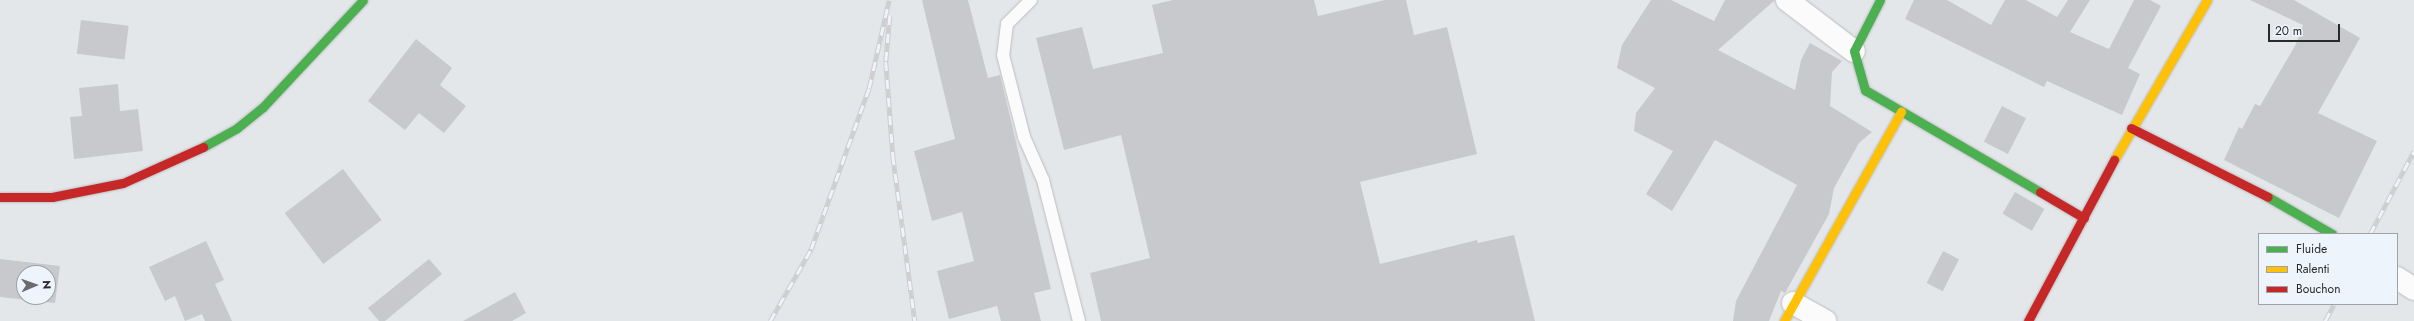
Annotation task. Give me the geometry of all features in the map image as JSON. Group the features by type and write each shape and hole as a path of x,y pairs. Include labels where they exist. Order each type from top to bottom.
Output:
{"street":[{"path":"0,197 52,197 90,190 123,183 183,160 237,128 263,107 363,0"},
{"path":"1787,0 1854,51"},
{"path":"1880,0 1854,51 1858,74 1866,90 1901,112 2084,218"},
{"path":"2028,321 2131,128 2207,0"},
{"path":"1825,321 1788,312 1901,112"},
{"path":"2131,128 2254,189 2330,233"},
{"path":"2398,279 2414,289"}],"lane":[{"path":"1031,0 1007,24 1003,55 1024,137 1043,180 1078,321"}],"building":[{"path":"922,0 968,0 988,78 1000,75 1051,289 1034,293 1041,321 1001,321 997,306 949,319 937,271 974,261 962,212 932,221 914,151 955,139"},
{"path":"1173,0 1314,0 1318,16 1385,0 1406,0 1414,35 1447,27 1477,154 1360,182 1380,264 1477,240 1478,243 1514,235 1535,321 1101,321 1090,273 1150,258 1121,135 1064,150 1036,38 1082,27 1093,69 1163,53 1152,5"},
{"path":"1651,0 1671,0 1714,21 1725,0 1775,0 1718,50 1795,90 1801,60 1810,43 1842,61 1832,72 1830,106 1872,132 1859,143 1834,188 1829,214 1785,293 1781,291 1769,321 1733,321 1736,301 1797,185 1715,140 1672,211 1646,194 1673,151 1634,131 1636,113 1655,88 1617,68 1622,45"},
{"path":"1914,0 1947,0 1991,25 2005,0 2026,0 2057,17 2068,0 2090,0 2070,32 2109,49 2134,0 2150,0 2161,6 2128,68 2140,74 2122,115 2047,81 2044,87 1905,19"},
{"path":"2250,0 2294,0 2360,38 2318,113 2377,141 2339,218 2224,160 2239,127 2242,129 2255,104 2260,106 2296,44 2303,25"},
{"path":"81,20 129,26 124,60 77,54"},
{"path":"416,39 452,68 440,85 466,106 444,133 419,113 405,130 368,101"},
{"path":"118,84 120,111 138,109 143,151 74,159 70,117 82,116 79,88"},
{"path":"2002,106 2026,118 2008,154 1984,142"},
{"path":"343,169 382,220 323,264 285,213"},
{"path":"2015,192 2044,209 2032,231 2002,214"},
{"path":"206,241 224,280 215,284 232,321 205,321 202,314 185,321 175,296 165,301 149,267"},
{"path":"1943,251 1959,259 1943,291 1927,283"},
{"path":"0,259 51,265 16,265 16,299 0,297"},
{"path":"429,259 442,274 385,321 379,321 368,308"},
{"path":"56,266 60,266 56,296"},
{"path":"515,292 526,313 512,321 463,321"}],"railway":[{"path":"770,321 811,249 869,88 889,0"},
{"path":"890,16 886,62 893,156 915,321"},
{"path":"2371,233 2414,151"},
{"path":"2325,321 2333,305"}],"traffic: fast":[{"path":"203,147 237,128 263,107 363,0"},
{"path":"1880,0 1854,51 1865,90 2040,192"},
{"path":"2268,197 2330,233"}],"traffic: slow":[{"path":"2114,160 2207,0"},
{"path":"1784,321 1901,112"}],"traffic: jam":[{"path":"2131,128 2268,197"},
{"path":"0,197 52,197 123,183 203,147"},
{"path":"2028,321 2114,160"},
{"path":"2040,192 2084,218"}]}
